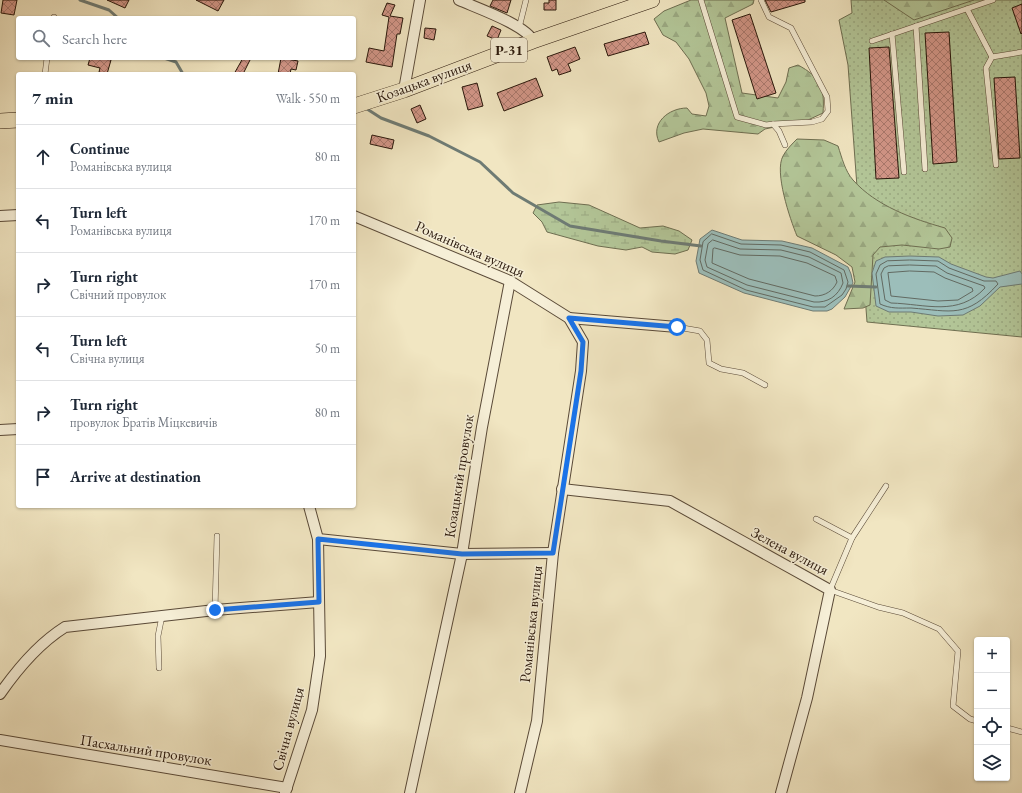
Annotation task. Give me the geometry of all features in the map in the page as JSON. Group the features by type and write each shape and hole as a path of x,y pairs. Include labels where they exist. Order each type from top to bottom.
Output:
{"main road":[{"name":"Козацька вулиця","path":"359,104 404,90 533,41 652,0"},
{"path":"0,121 16,120"}],"street":[{"path":"404,90 420,0"},
{"path":"459,0 530,34 533,41"},
{"path":"0,216 16,215"},
{"name":"Романівська вулиця","path":"356,217 510,281 569,318 677,327"},
{"name":"Козацький провулок","path":"410,793 462,554 482,427 510,281"},
{"name":"Романівська вулиця","path":"520,793 537,720 553,553 581,371 583,342 569,318"},
{"path":"0,430 16,429"},
{"name":"Зелена вулиця","path":"562,488 670,501 830,590 807,698 781,793"},
{"name":"Свічна вулиця","path":"286,790 312,710 320,656 318,539 310,508"},
{"path":"318,539 462,554 553,553"},
{"path":"0,694 29,657 49,638 65,627 215,610 319,602"},
{"name":"Пасхальний провулок","path":"0,740 286,790"}],"lane":[{"path":"519,28 526,0"},
{"path":"701,0 737,117 766,125 812,122 822,119 828,111 827,97 791,28 769,17 761,0"},
{"path":"872,41 993,0"},
{"path":"967,9 992,57"},
{"path":"916,26 925,169"},
{"path":"892,34 904,172"},
{"path":"992,57 1022,52"},
{"path":"992,57 986,68 996,164"},
{"path":"45,72 47,60"},
{"path":"773,124 779,131 785,145"},
{"path":"677,327 700,330 707,340 709,363 721,369 744,373 765,385"},
{"path":"886,486 852,538 830,590 878,607 903,613 939,629 958,651 953,706 970,719 974,720"},
{"path":"816,519 852,538"},
{"path":"215,610 217,536"},
{"path":"159,668 158,636 162,616"},
{"path":"1010,729 1022,732"}],"green space":[{"path":"691,0 754,0 753,4 725,18 742,93 778,98 786,82 789,68 798,65 811,74 820,84 823,96 823,113 808,120 765,129 758,134 703,129 684,133 659,142 657,129 659,123 668,114 687,108 692,114 706,116 709,106 706,93 689,59 676,42 663,35 654,19 664,11"},
{"path":"851,0 1022,0 1022,337 867,322 848,65 839,20 852,13"},
{"path":"884,0 974,0 914,20"},
{"path":"797,139 824,140 838,146 848,173 862,189 884,204 908,216 945,228 952,238 950,247 939,249 902,245 880,247 873,255 870,305 863,308 844,309 855,282 852,267 836,255 797,236 787,207 780,173 781,163 783,156"},
{"path":"559,202 589,205 640,228 663,226 679,231 692,240 688,250 675,254 652,252 642,247 626,250 598,246 547,232 542,222 533,213 537,205"}],"water":[{"path":"712,230 742,240 782,241 812,248 848,267 853,283 845,297 832,309 827,311 813,311 744,293 699,273 696,261 700,239"},
{"path":"885,257 939,257 951,264 986,277 993,278 1020,271 1022,274 1022,284 1000,287 980,306 963,315 938,316 911,312 889,312 876,306 872,273 876,261"}],"building":[{"path":"3,0 17,0 14,15 1,13"},
{"path":"107,0 129,0 125,8"},
{"path":"196,0 224,0 218,11"},
{"path":"493,0 511,0 507,13 490,6"},
{"path":"549,0 556,0 556,10 544,10 544,3 549,3"},
{"path":"765,0 805,0 805,2 771,12"},
{"path":"387,3 395,5 390,16 403,18 400,34 397,34 392,67 366,62 369,48 384,51 389,17 382,15"},
{"path":"1022,4 1022,33 1021,34 1012,8"},
{"path":"750,14 776,93 757,99 732,20"},
{"path":"492,26 501,30 497,40 487,36"},
{"path":"425,28 436,29 434,40 424,38"},
{"path":"645,32 649,44 608,56 604,44"},
{"path":"949,32 957,162 933,164 925,33"},
{"path":"575,47 580,59 568,64 571,71 559,75 557,69 552,71 547,57"},
{"path":"889,47 899,178 876,179 869,48"},
{"path":"89,60 111,60 108,72 99,72 100,68 88,65"},
{"path":"242,60 250,60 244,72 235,72"},
{"path":"281,60 298,61 296,70 291,69 290,72 278,72"},
{"path":"1015,77 1020,158 999,159 994,78"},
{"path":"536,78 543,96 504,111 497,93"},
{"path":"477,83 483,106 468,110 462,87"},
{"path":"420,105 426,119 417,123 411,109"},
{"path":"372,135 394,140 392,149 370,144"}],"waterway":[{"path":"80,0 109,10 116,16"},
{"path":"170,60 176,62 182,72"},
{"path":"364,107 381,118 429,136 480,162 513,193 570,226 701,246"},
{"path":"848,286 876,287"}],"route":[{"path":"215,610 319,602 318,539 462,554 553,553 581,371 583,342 569,318 677,327"}]}
